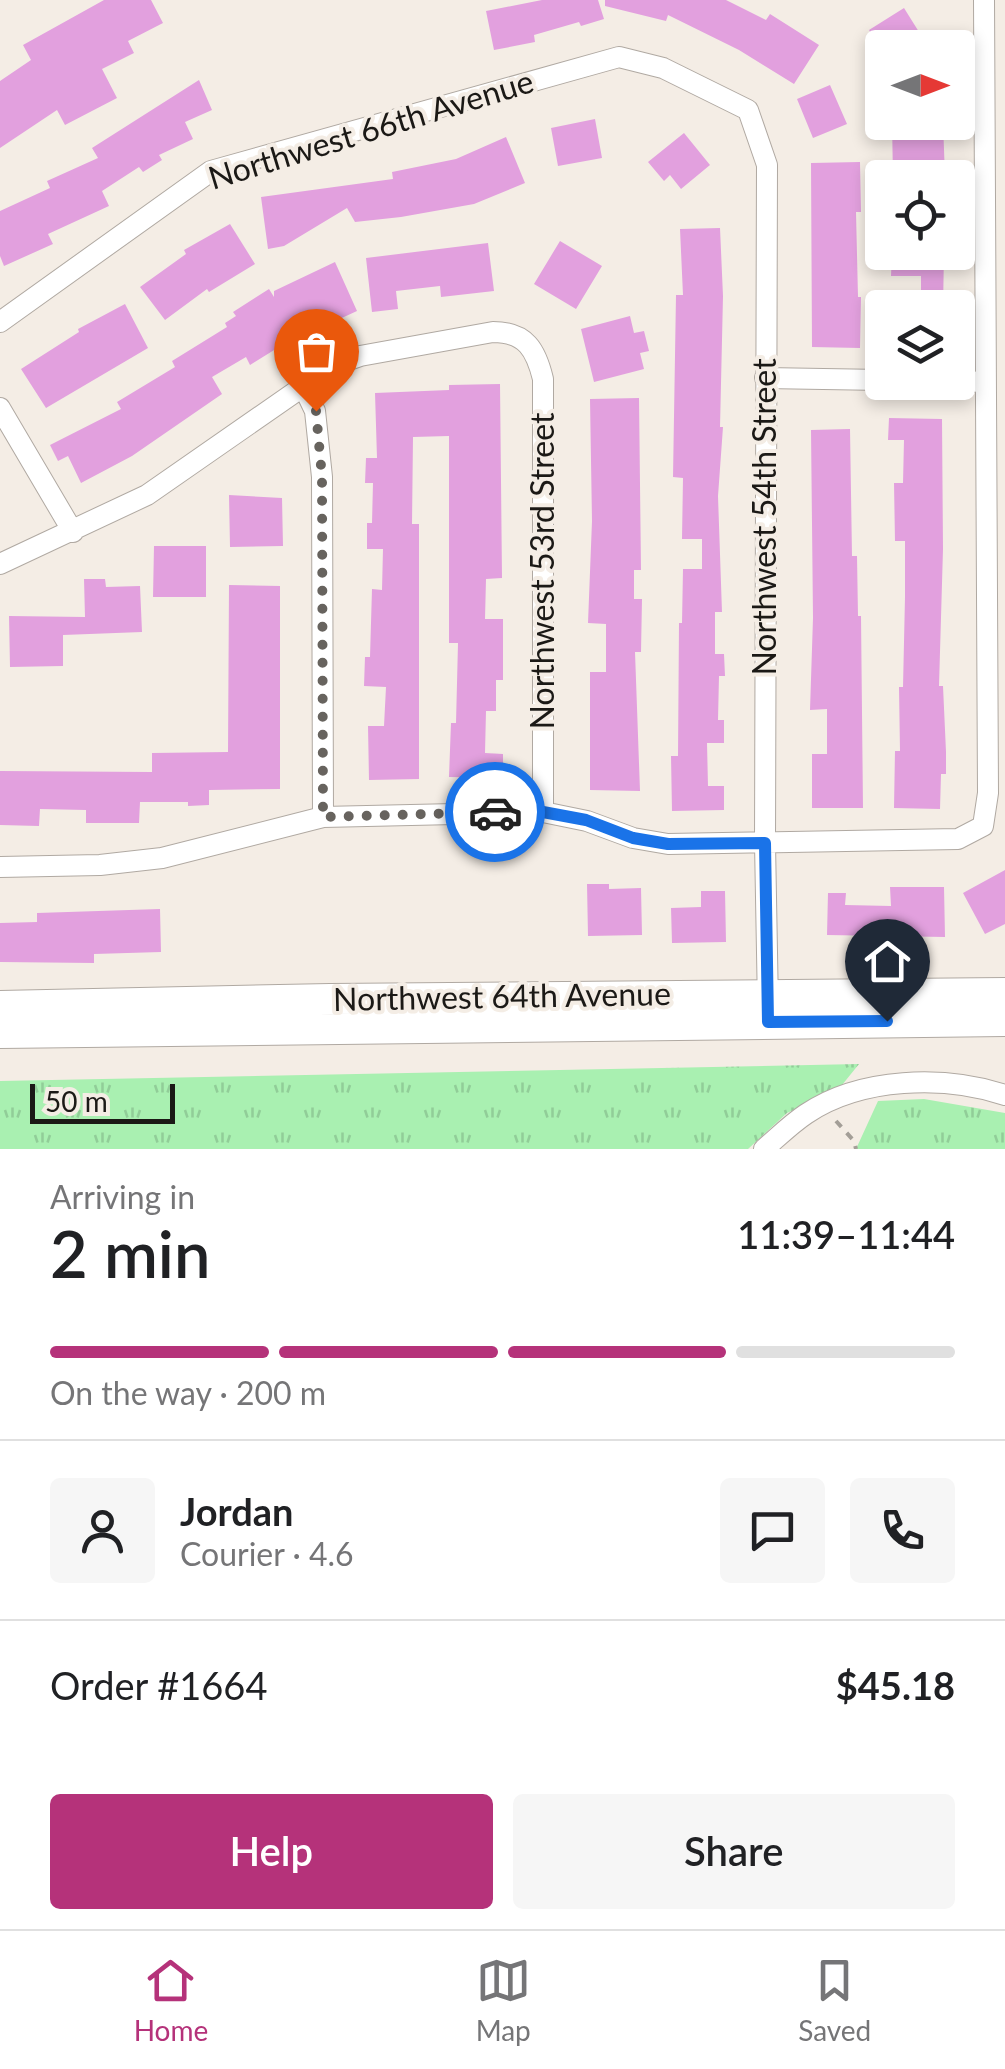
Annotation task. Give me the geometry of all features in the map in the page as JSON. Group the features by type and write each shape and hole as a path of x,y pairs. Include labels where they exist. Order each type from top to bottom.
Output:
{"street":[{"path":"0,867 100,865 162,858 323,817 543,812 668,844 958,839 983,826 988,793 984,0"},
{"name":"Northwest 66th Avenue","path":"0,322 210,171 619,56 663,68"},
{"name":"Northwest 54th Street","path":"663,68 748,110 767,166 768,1008"},
{"name":"Northwest 53rd Street","path":"302,384 334,365 360,356 493,332 521,337 538,356 544,380 543,812"},
{"path":"766,378 865,380"},
{"path":"975,382 984,382"},
{"path":"0,564 146,495 302,384 316,411 322,477 323,817"},
{"path":"0,408 73,532"},
{"name":"Northwest 64th Avenue","path":"0,1033 768,1008 1005,993"},
{"name":"Northwest 64th Avenue","path":"0,1006 768,1008 1005,1021"},
{"path":"764,1149 807,1113 844,1096 888,1084 977,1086 1005,1095"}],"path":[{"path":"807,1113 838,1122 856,1149"}],"green space":[{"path":"859,1064 838,1090 787,1113 748,1149 0,1149 0,1081"},
{"path":"924,1099 1005,1113 1005,1149 856,1149 878,1101"}],"building":[{"path":"104,0 151,0 163,23 128,41 134,53 102,69 117,98 65,125 57,110 0,148 0,81 31,60 23,45"},
{"path":"542,0 598,0 604,19 581,26 579,22 534,35 535,42 494,50 486,11"},
{"path":"605,0 726,0 766,20 770,14 819,45 794,84 739,50 668,15 666,21 605,6"},
{"path":"904,8 918,30 869,30"},
{"path":"199,80 212,110 185,122 193,139 159,155 162,160 143,172 139,167 102,191 109,206 48,234 53,244 4,266 0,256 0,211 50,188 47,181 98,158 92,148"},
{"path":"830,85 847,124 813,138 797,99"},
{"path":"595,119 602,158 558,166 551,128"},
{"path":"684,133 710,165 681,189 670,175 664,181 648,162"},
{"path":"506,137 525,183 474,204 401,217 355,222 347,208 284,246 268,249 261,197 393,179 392,172 456,159"},
{"path":"892,140 944,140 944,160 893,160"},
{"path":"860,162 861,212 856,212 860,348 812,347 811,163"},
{"path":"230,224 255,264 209,292 207,289 165,320 140,287 186,254 184,250"},
{"path":"720,228 723,427 718,496 722,612 715,612 715,654 724,654 718,720 724,720 724,743 707,743 708,786 724,786 724,810 672,811 671,756 678,756 683,569 702,569 702,539 682,539 683,478 673,477 676,295 683,295 680,229"},
{"path":"560,241 602,266 576,309 534,284"},
{"path":"488,243 494,291 441,297 440,286 396,291 398,309 372,312 366,258"},
{"path":"335,262 357,311 309,333 308,329 250,365 246,357 212,377 222,394 132,456 81,483 68,456 58,461 50,445 121,409 117,402 175,367 172,361 227,327 225,323 236,316 233,312 269,289 274,297 274,291"},
{"path":"891,270 944,270 943,290 921,290 921,276 891,276"},
{"path":"125,304 148,348 46,408 21,369 79,332 78,329"},
{"path":"630,316 634,333 644,331 649,351 640,353 644,369 594,382 581,329"},
{"path":"500,384 502,578 486,579 485,619 503,619 503,680 496,680 496,711 486,711 485,753 503,754 503,778 449,777 451,723 456,723 458,643 449,643 449,436 413,437 412,524 419,524 419,779 369,780 368,726 384,726 386,687 364,686 365,657 370,657 372,589 382,590 383,549 367,549 373,483 365,483 366,458 377,458 375,393"},
{"path":"639,398 641,570 634,570 634,599 642,599 641,652 635,652 640,791 590,790 590,672 606,672 606,624 588,623 592,521 590,399"},
{"path":"889,418 942,419 939,686 943,686 946,774 941,774 940,809 894,808 895,751 900,751 899,687 903,687 905,541 895,541 894,483 903,483 904,440 888,440"},
{"path":"850,429 852,556 857,556 861,616 863,808 812,808 812,754 827,754 827,709 810,710 811,430"},
{"path":"229,495 282,498 283,546 230,547"},
{"path":"154,546 206,546 206,597 153,597"},
{"path":"84,579 105,579 106,587 140,586 142,632 63,635 63,666 10,667 9,616 85,617"},
{"path":"229,585 280,586 280,789 209,790 209,805 140,802 139,823 86,823 86,810 40,809 39,826 0,825 0,771 152,772 152,753 228,752"},
{"path":"1005,870 1005,924 985,934 963,893"},
{"path":"587,884 609,884 609,889 641,888 642,935 588,936"},
{"path":"890,887 944,887 945,937 827,935 828,893 846,893 845,905 891,906"},
{"path":"701,891 725,891 726,942 672,943 671,908 701,907"},
{"path":"160,909 161,952 94,954 94,963 0,962 0,923 37,922 37,913"}],"way so far":[{"path":"316,411 322,477 323,817 495,812"}],"route":[{"path":"495,812 543,812 668,844 765,843 768,1022 887,1021"}]}
